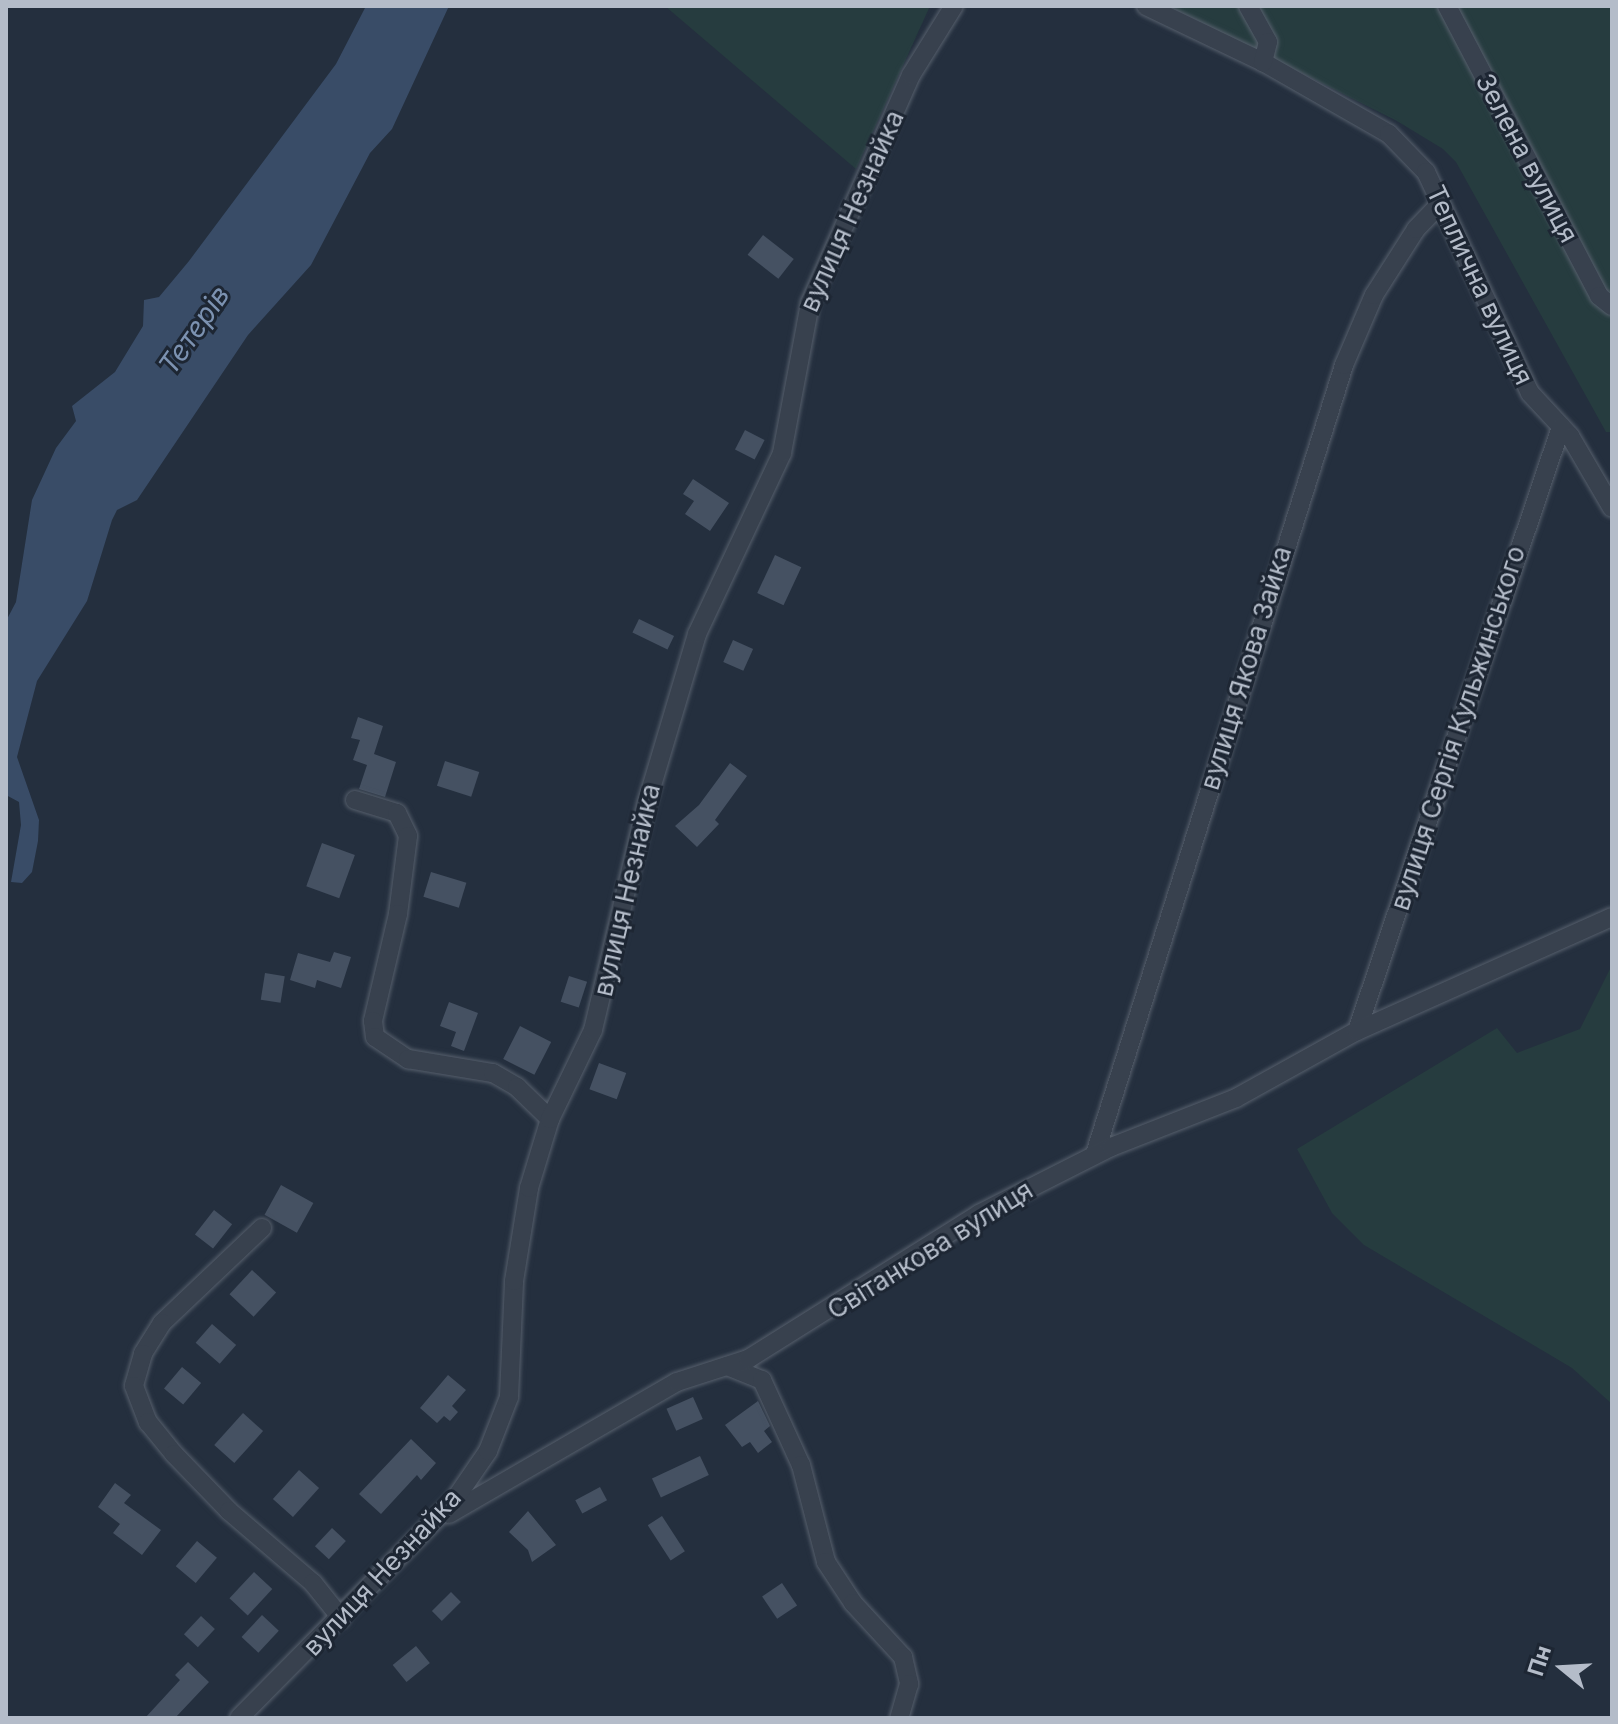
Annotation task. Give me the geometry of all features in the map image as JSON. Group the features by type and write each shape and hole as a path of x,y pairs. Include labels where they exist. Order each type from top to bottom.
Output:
{"street":[{"name":"вулиця Незнайка","path":"239,1718 433,1523 488,1451 509,1397 516,1267 529,1188 550,1119 593,1030 647,802 697,634 782,453 805,315 911,75 954,6"},
{"name":"Теплична вулиця","path":"1146,6 1263,62 1389,134 1426,172 1530,393 1561,427 1612,508"},
{"path":"1248,6 1268,42 1263,62"},
{"name":"Зелена вулиця","path":"1447,6 1599,296 1612,306"},
{"name":"вулиця Якова Зайка","path":"1095,1154 1344,365 1374,295 1416,229 1441,203"},
{"name":"вулиця Сергія Кульжинського","path":"1357,1031 1561,427"},
{"path":"355,800 397,813 408,836 398,914 375,1006 375,1037 408,1059 493,1073 517,1087 550,1119"},
{"name":"Світанкова вулиця","path":"433,1523 677,1382 727,1366 820,1318 979,1214 1095,1154 1236,1098 1357,1031 1612,917"},
{"path":"262,1228 162,1323 143,1354 134,1386 148,1422 174,1454 229,1511 313,1583 341,1618"},
{"path":"727,1366 762,1380 801,1465 826,1562 853,1603 903,1657 909,1684 899,1718"}],"green space":[{"path":"665,6 930,6 856,169"},
{"path":"1169,6 1612,6 1612,432 1606,432 1456,162 1443,149 1397,121"},
{"path":"1612,965 1612,1404 1572,1368 1364,1245 1332,1213 1297,1149 1497,1028 1517,1053 1580,1029"}],"water":[{"name":"Тетерів","path":"366,6 449,6 392,129 370,153 311,265 248,335 137,500 117,510 112,520 87,601 37,681 17,757 39,820 38,841 32,872 22,883 11,882 21,825 19,802 6,795 6,621 16,602 32,500 56,448 76,421 72,406 115,372 143,326 144,300 159,297 189,261 336,64"}],"building":[{"path":"763,235 794,259 778,279 748,255"},
{"path":"745,430 765,440 755,460 735,450"},
{"path":"693,479 729,503 710,531 685,514 694,501 683,494"},
{"path":"775,555 801,567 784,605 757,593"},
{"path":"639,619 674,636 667,650 632,632"},
{"path":"733,640 753,649 743,671 723,662"},
{"path":"358,717 383,726 374,754 396,762 385,797 359,789 367,765 353,760 360,740 351,738"},
{"path":"445,761 479,772 471,797 437,786"},
{"path":"730,763 747,776 715,820 719,824 697,847 675,826 699,805"},
{"path":"322,843 355,855 339,898 306,886"},
{"path":"431,872 466,883 459,908 423,897"},
{"path":"334,952 351,957 341,988 317,980 315,988 290,980 298,953 330,962"},
{"path":"265,973 285,976 281,1003 261,1000"},
{"path":"569,976 587,982 579,1008 561,1002"},
{"path":"449,1002 478,1013 464,1051 451,1046 456,1032 440,1026"},
{"path":"520,1026 551,1042 534,1075 503,1059"},
{"path":"599,1063 626,1073 617,1099 589,1089"},
{"path":"281,1185 313,1203 297,1233 265,1215"},
{"path":"214,1210 232,1224 213,1249 195,1234"},
{"path":"252,1270 276,1293 254,1317 229,1294"},
{"path":"212,1324 236,1345 220,1364 196,1343"},
{"path":"182,1367 201,1383 183,1405 164,1388"},
{"path":"448,1375 466,1390 452,1406 458,1412 450,1421 444,1416 437,1423 420,1408"},
{"path":"693,1397 703,1419 676,1431 667,1409"},
{"path":"758,1401 770,1426 764,1431 772,1442 758,1453 750,1442 742,1447 725,1425"},
{"path":"243,1413 263,1431 234,1463 214,1445"},
{"path":"411,1439 436,1463 421,1480 417,1475 381,1514 359,1494"},
{"path":"700,1456 709,1475 661,1497 652,1478"},
{"path":"299,1470 319,1488 293,1517 273,1499"},
{"path":"115,1483 131,1495 124,1503 161,1530 142,1555 113,1533 120,1524 98,1507"},
{"path":"600,1487 607,1500 582,1513 575,1500"},
{"path":"528,1511 556,1545 532,1562 528,1550 509,1532"},
{"path":"662,1516 685,1551 671,1560 648,1525"},
{"path":"332,1528 346,1541 329,1559 315,1546"},
{"path":"197,1541 217,1558 196,1583 176,1566"},
{"path":"254,1572 272,1589 248,1615 229,1598"},
{"path":"782,1583 797,1605 777,1619 762,1596"},
{"path":"451,1592 461,1602 442,1621 432,1611"},
{"path":"262,1615 279,1631 258,1653 242,1637"},
{"path":"201,1616 215,1629 198,1647 184,1634"},
{"path":"416,1646 430,1663 407,1682 393,1665"},
{"path":"188,1662 209,1682 175,1718 145,1718 180,1680 175,1675"}]}
